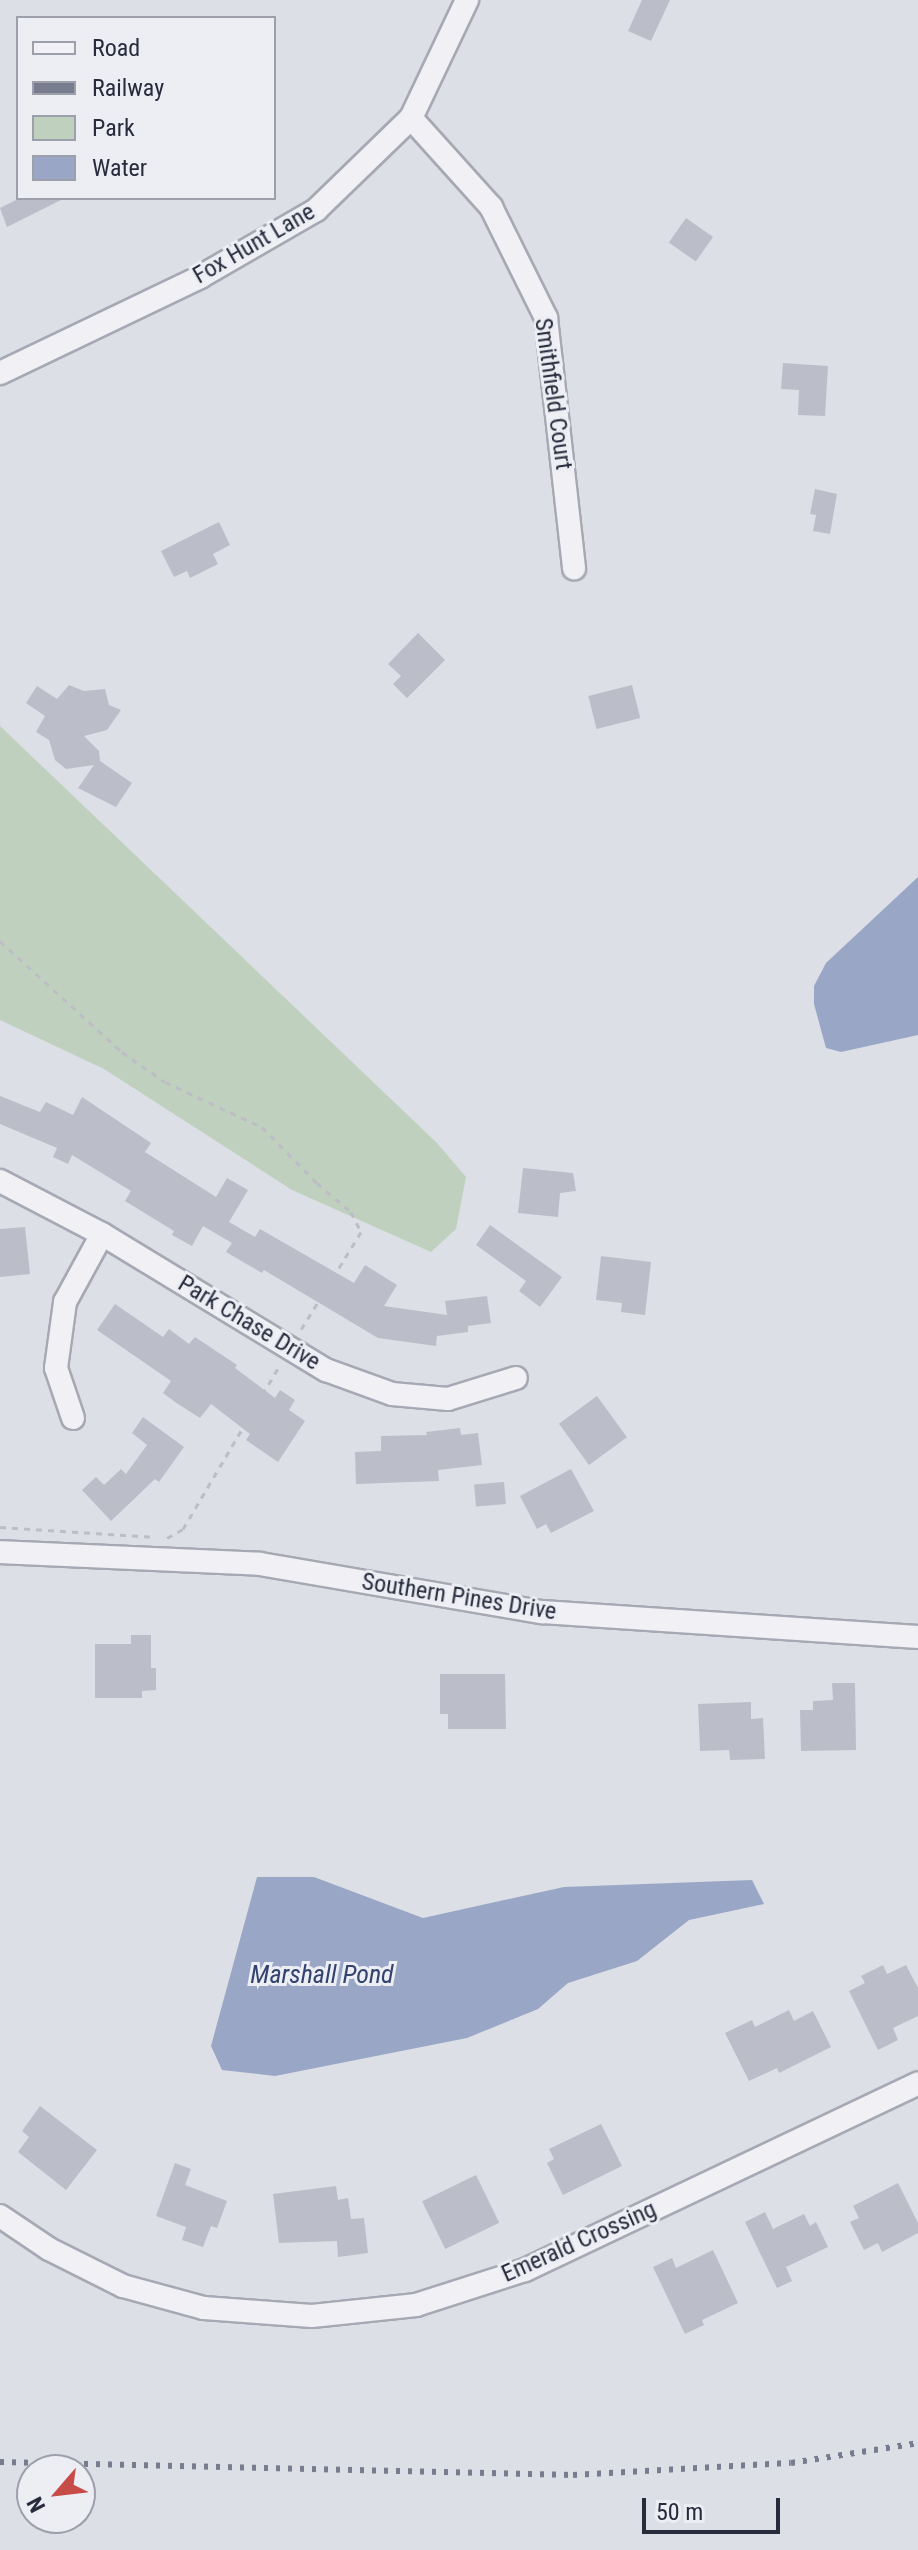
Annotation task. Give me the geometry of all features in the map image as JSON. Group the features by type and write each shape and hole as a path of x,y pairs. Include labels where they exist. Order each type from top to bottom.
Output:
{"street":[{"name":"Fox Hunt Lane","path":"0,373 200,277 316,210 411,118 467,0"},
{"name":"Smithfield Court","path":"411,118 491,207 546,318 574,568"},
{"name":"Park Chase Drive","path":"0,1181 102,1234 326,1370 392,1394 448,1399 516,1378"},
{"path":"73,1418 56,1368 65,1302 102,1234"},
{"name":"Southern Pines Drive","path":"0,1552 260,1564 542,1612 918,1637"},
{"name":"Emerald Crossing","path":"0,2216 49,2249 123,2286 204,2308 312,2316 416,2305 525,2270 918,2083"}],"green space":[{"path":"0,726 437,1143 466,1177 456,1229 431,1252 292,1190 104,1069 0,1020"}],"water":[{"path":"918,877 918,1035 841,1052 826,1048 814,1004 814,986 826,963"},
{"name":"Marshall Pond","path":"257,1877 314,1877 423,1918 564,1887 752,1880 764,1904 689,1920 637,1961 568,1983 538,2009 467,2038 275,2076 222,2070 211,2046"}],"building":[{"path":"642,0 670,0 651,41 628,31"},
{"path":"16,200 61,200 7,227 0,208"},
{"path":"686,218 713,237 696,262 669,243"},
{"path":"783,363 828,366 825,416 798,415 799,390 781,389"},
{"path":"815,489 837,494 830,534 813,531 816,515 810,514"},
{"path":"219,522 230,545 213,554 218,564 190,578 187,571 174,577 161,551"},
{"path":"418,633 445,660 407,698 393,684 401,676 388,664"},
{"path":"69,685 84,691 105,689 109,705 121,710 107,730 84,736 99,751 100,761 132,783 116,807 78,788 94,765 66,769 55,760 49,740 36,732 45,716 26,703 37,686 57,699"},
{"path":"632,685 640,718 597,729 588,696"},
{"path":"0,1096 40,1112 46,1102 73,1115 82,1097 151,1143 145,1152 216,1197 227,1178 248,1190 229,1222 255,1237 260,1229 354,1283 365,1265 397,1285 384,1306 447,1315 445,1301 487,1296 491,1323 468,1326 468,1332 437,1336 436,1346 378,1338 264,1270 262,1273 226,1252 232,1243 203,1226 192,1246 172,1235 174,1231 125,1201 131,1191 72,1155 68,1164 53,1157 57,1148 0,1124"},
{"path":"523,1168 573,1173 576,1191 560,1193 558,1217 518,1213"},
{"path":"490,1225 562,1277 540,1307 519,1291 526,1281 476,1245"},
{"path":"25,1227 30,1274 0,1277 0,1229"},
{"path":"601,1256 651,1262 645,1315 621,1312 622,1303 596,1300"},
{"path":"115,1304 163,1337 169,1329 189,1344 195,1337 237,1365 235,1368 275,1398 280,1390 295,1400 289,1410 305,1421 278,1462 246,1440 250,1434 211,1404 200,1418 175,1402 163,1393 171,1381 97,1330"},
{"path":"597,1396 627,1437 589,1465 559,1424"},
{"path":"143,1417 184,1447 159,1482 155,1479 111,1521 82,1490 96,1477 104,1485 121,1469 126,1474 147,1445 132,1433"},
{"path":"460,1428 461,1435 478,1433 482,1465 438,1470 439,1481 356,1484 355,1452 381,1451 381,1436 427,1435 426,1432"},
{"path":"571,1469 594,1511 551,1533 546,1524 537,1529 520,1496"},
{"path":"504,1482 506,1504 476,1507 474,1485"},
{"path":"131,1635 151,1635 151,1668 156,1668 156,1690 142,1691 142,1698 95,1698 95,1644 131,1644"},
{"path":"440,1674 505,1674 506,1729 448,1729 448,1714 440,1714"},
{"path":"832,1683 855,1683 856,1750 801,1751 800,1710 813,1710 813,1701 833,1700"},
{"path":"751,1702 751,1719 763,1718 765,1759 730,1760 729,1750 700,1751 698,1704"},
{"path":"883,1965 887,1974 906,1965 918,1988 918,2016 893,2028 898,2040 878,2050 849,1991 865,1983 861,1976"},
{"path":"789,2010 794,2021 813,2011 831,2047 779,2073 777,2068 749,2081 725,2033 752,2020 755,2027"},
{"path":"40,2106 97,2150 66,2190 18,2152 29,2137 22,2131"},
{"path":"601,2124 622,2166 563,2195 547,2163 554,2159 549,2149"},
{"path":"175,2163 191,2169 185,2185 227,2201 217,2228 211,2226 203,2247 182,2240 186,2227 156,2216"},
{"path":"476,2175 499,2223 445,2249 422,2201"},
{"path":"898,2183 918,2223 918,2233 882,2252 878,2243 864,2250 850,2222 859,2218 853,2206"},
{"path":"336,2186 338,2200 348,2198 351,2219 364,2218 368,2253 338,2257 337,2241 279,2243 273,2194"},
{"path":"765,2212 773,2229 804,2214 810,2226 816,2222 828,2247 786,2267 792,2281 777,2288 745,2222"},
{"path":"713,2250 738,2303 702,2320 704,2325 685,2334 653,2267 672,2258 676,2268"}],"railway":[{"path":"0,2462 573,2475 791,2463 918,2443"}]}
